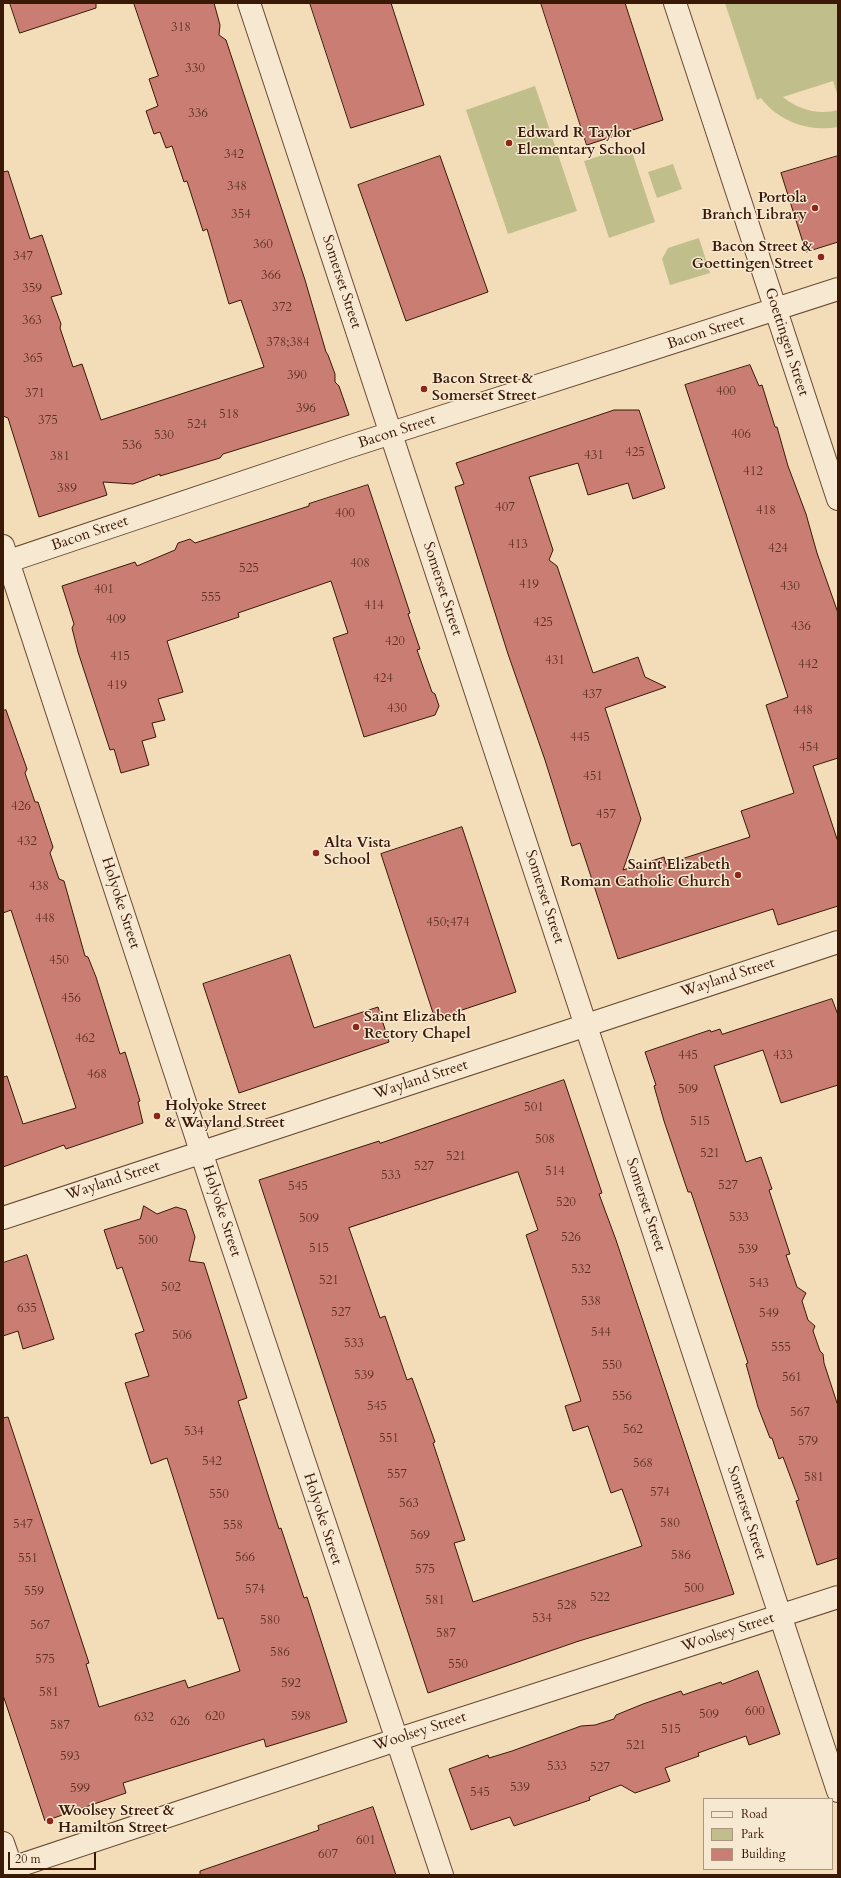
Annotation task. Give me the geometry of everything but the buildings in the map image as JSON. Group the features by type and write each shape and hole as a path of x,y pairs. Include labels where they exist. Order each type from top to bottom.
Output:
{"street":[{"name":"Somerset Street","path":"249,3 838,1791"},
{"name":"Goettingen Street","path":"675,3 838,499"},
{"name":"Bacon Street","path":"5,557 838,289"},
{"name":"Holyoke Street","path":"5,557 201,1152 442,1875"},
{"name":"Wayland Street","path":"3,1218 838,942"},
{"name":"Woolsey Street","path":"9,1871 396,1740 838,1597"},
{"path":"3,1843 9,1871"}],"green space":[{"path":"725,3 838,3 838,96 833,81 783,97 802,108 816,112 838,110 838,127 816,128 795,123 777,113 761,98 757,100"},
{"path":"535,86 577,211 508,234 466,110"},
{"path":"630,146 655,222 609,238 584,161"},
{"path":"673,164 682,189 657,198 648,172"},
{"path":"699,238 710,273 670,285 662,259 668,248"}],"place":[{"name":"Edward R Taylor Elementary School","path":"509,143"},
{"name":"Portola Branch Library","path":"815,208"},
{"name":"Bacon Street & Goettingen Street","path":"821,257"},
{"name":"Bacon Street & Somerset Street","path":"424,389"},
{"name":"Alta Vista School","path":"316,853"},
{"name":"Saint Elizabeth Roman Catholic Church","path":"738,875"},
{"name":"Saint Elizabeth Rectory Chapel","path":"356,1027"},
{"name":"Holyoke Street & Wayland Street","path":"157,1116"},
{"name":"Woolsey Street & Hamilton Street","path":"50,1821"}]}
